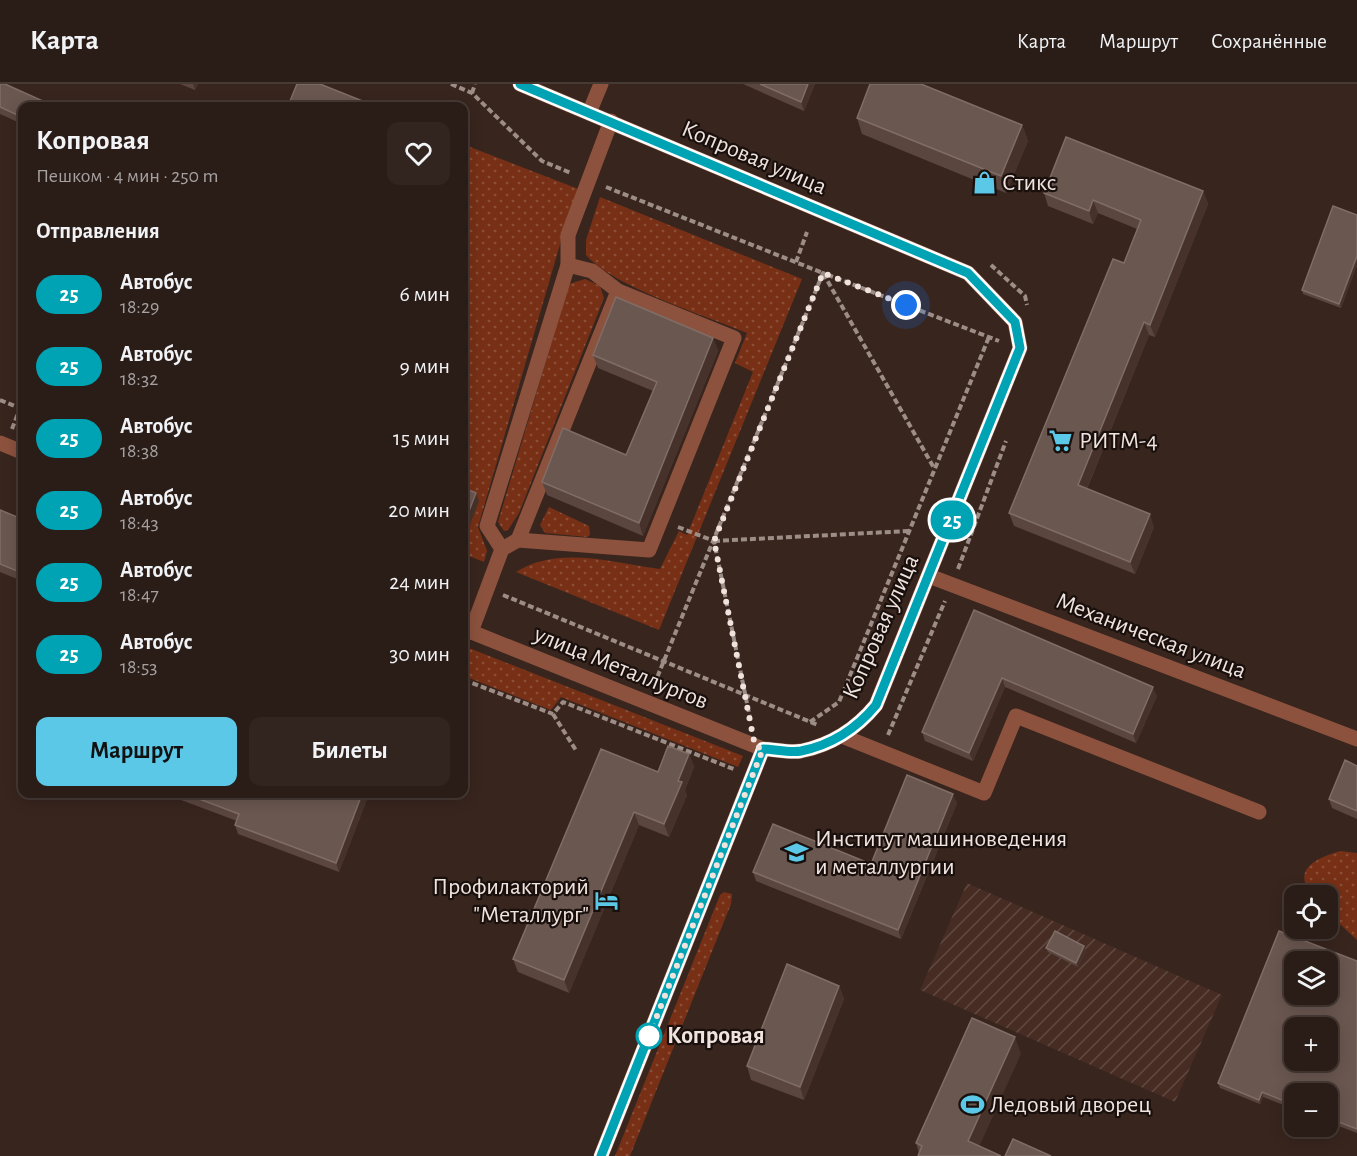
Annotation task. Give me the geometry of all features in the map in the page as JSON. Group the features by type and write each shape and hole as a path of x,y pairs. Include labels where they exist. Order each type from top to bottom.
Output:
{"street":[{"name":"Копровая улица","path":"520,84 968,273 1015,322 1020,348 876,705 861,722 842,736 800,751 759,747"},
{"path":"589,112 601,84"},
{"path":"502,549 487,526 568,265 568,235 611,121"},
{"path":"468,629 502,549 518,540 649,550 734,338 618,291 592,271 568,265"},
{"path":"518,540 618,291"},
{"path":"0,443 18,450"},
{"name":"Механическая улица","path":"929,576 1357,739"},
{"name":"улица Металлургов","path":"468,631 759,747"},
{"path":"842,736 984,793 1016,717 1259,812"},
{"path":"601,1156 750,777 759,747"}],"path":[{"path":"451,84 472,93 542,161 823,273 1020,348"},
{"path":"472,93 475,84"},
{"path":"796,262 807,232"},
{"path":"984,259 1025,296 1028,308"},
{"path":"823,273 934,468"},
{"path":"646,702 823,273"},
{"path":"810,722 839,702 989,337"},
{"path":"0,399 18,407"},
{"path":"881,752 952,584 1010,430"},
{"path":"661,521 714,541 908,531"},
{"path":"714,541 745,695 759,747"},
{"path":"487,588 842,736"},
{"path":"468,682 553,714 577,752"},
{"path":"553,714 563,702 750,777"}],"shaded area":[{"path":"468,146 581,190 563,234 478,527 487,551 484,562 468,556"},
{"path":"600,197 802,279 659,630 516,572 550,559 568,558 605,560 660,569 679,531 687,535 753,372 735,363 747,333 638,289 599,267 586,255 586,240"},
{"path":"585,279 600,286 604,298 519,513 508,530 504,531 498,522 569,284"},
{"path":"549,507 589,526 590,535 587,537 545,533 540,525"},
{"path":"468,648 743,756 738,767 561,697 551,710 468,678"},
{"path":"1340,851 1357,853 1357,940 1338,922 1338,885 1306,885 1304,878 1306,871 1323,857"},
{"path":"967,883 1222,995 1175,1102 920,990"},
{"path":"724,892 732,894 731,904 630,1156 615,1156 720,895"}],"building":[{"path":"0,84 5,84 43,101 18,102 18,115 0,107"},
{"path":"297,84 320,84 365,102 290,102"},
{"path":"760,84 808,84 801,102"},
{"path":"870,84 921,84 1022,125 1001,176 857,118"},
{"path":"1066,137 1203,191 1150,325 1144,322 1078,485 1150,514 1130,562 1009,513 1113,259 1124,263 1141,220 1093,200 1089,211 1044,193"},
{"path":"1333,206 1357,215 1357,256 1339,304 1302,290"},
{"path":"616,297 713,338 639,523 542,482 563,428 626,455 657,382 593,355"},
{"path":"468,490 476,493 468,514"},
{"path":"0,510 18,517 18,571 0,564"},
{"path":"974,610 1153,687 1133,734 1002,678 969,753 922,732"},
{"path":"668,746 689,754 678,781 682,782 664,824 634,812 564,980 513,959 601,749 658,772"},
{"path":"1345,760 1357,766 1357,811 1329,799"},
{"name":"Институт машиноведения и металлургии","path":"907,775 953,794 898,930 753,872 773,824 871,864"},
{"path":"197,798 360,798 336,863 235,825 239,814"},
{"path":"1055,931 1084,946 1076,963 1046,948"},
{"path":"1279,931 1284,933 1284,939 1300,939 1331,951 1284,951 1284,1005 1338,1005 1338,954 1357,961 1357,1129 1338,1122 1338,1083 1284,1083 1284,1101 1262,1092 1259,1100 1218,1083"},
{"path":"787,964 839,986 800,1087 747,1066"},
{"name":"Ледовый дворец","path":"972,1018 1015,1037 968,1141 1001,1156 918,1156 922,1146 916,1143"},
{"path":"1013,1139 1051,1156 1005,1156"}],"bus line":[{"name":"25","path":"520,84 968,273 1015,322 1020,348 876,705 861,722 842,736 800,751 763,749 601,1156"}],"place":[{"name":"Стикс","path":"984,183"},
{"name":"РИТМ-4","path":"1061,441"},
{"name":"Институт машиноведения и металлургии","path":"797,853"},
{"name":"Профилакторий \"Металлург\"","path":"607,901"},
{"name":"Копровая","path":"649,1036"},
{"name":"Ледовый дворец","path":"972,1105"}],"route":[{"path":"649,1036 763,749 755,746 714,541 823,273 906,305"}]}
